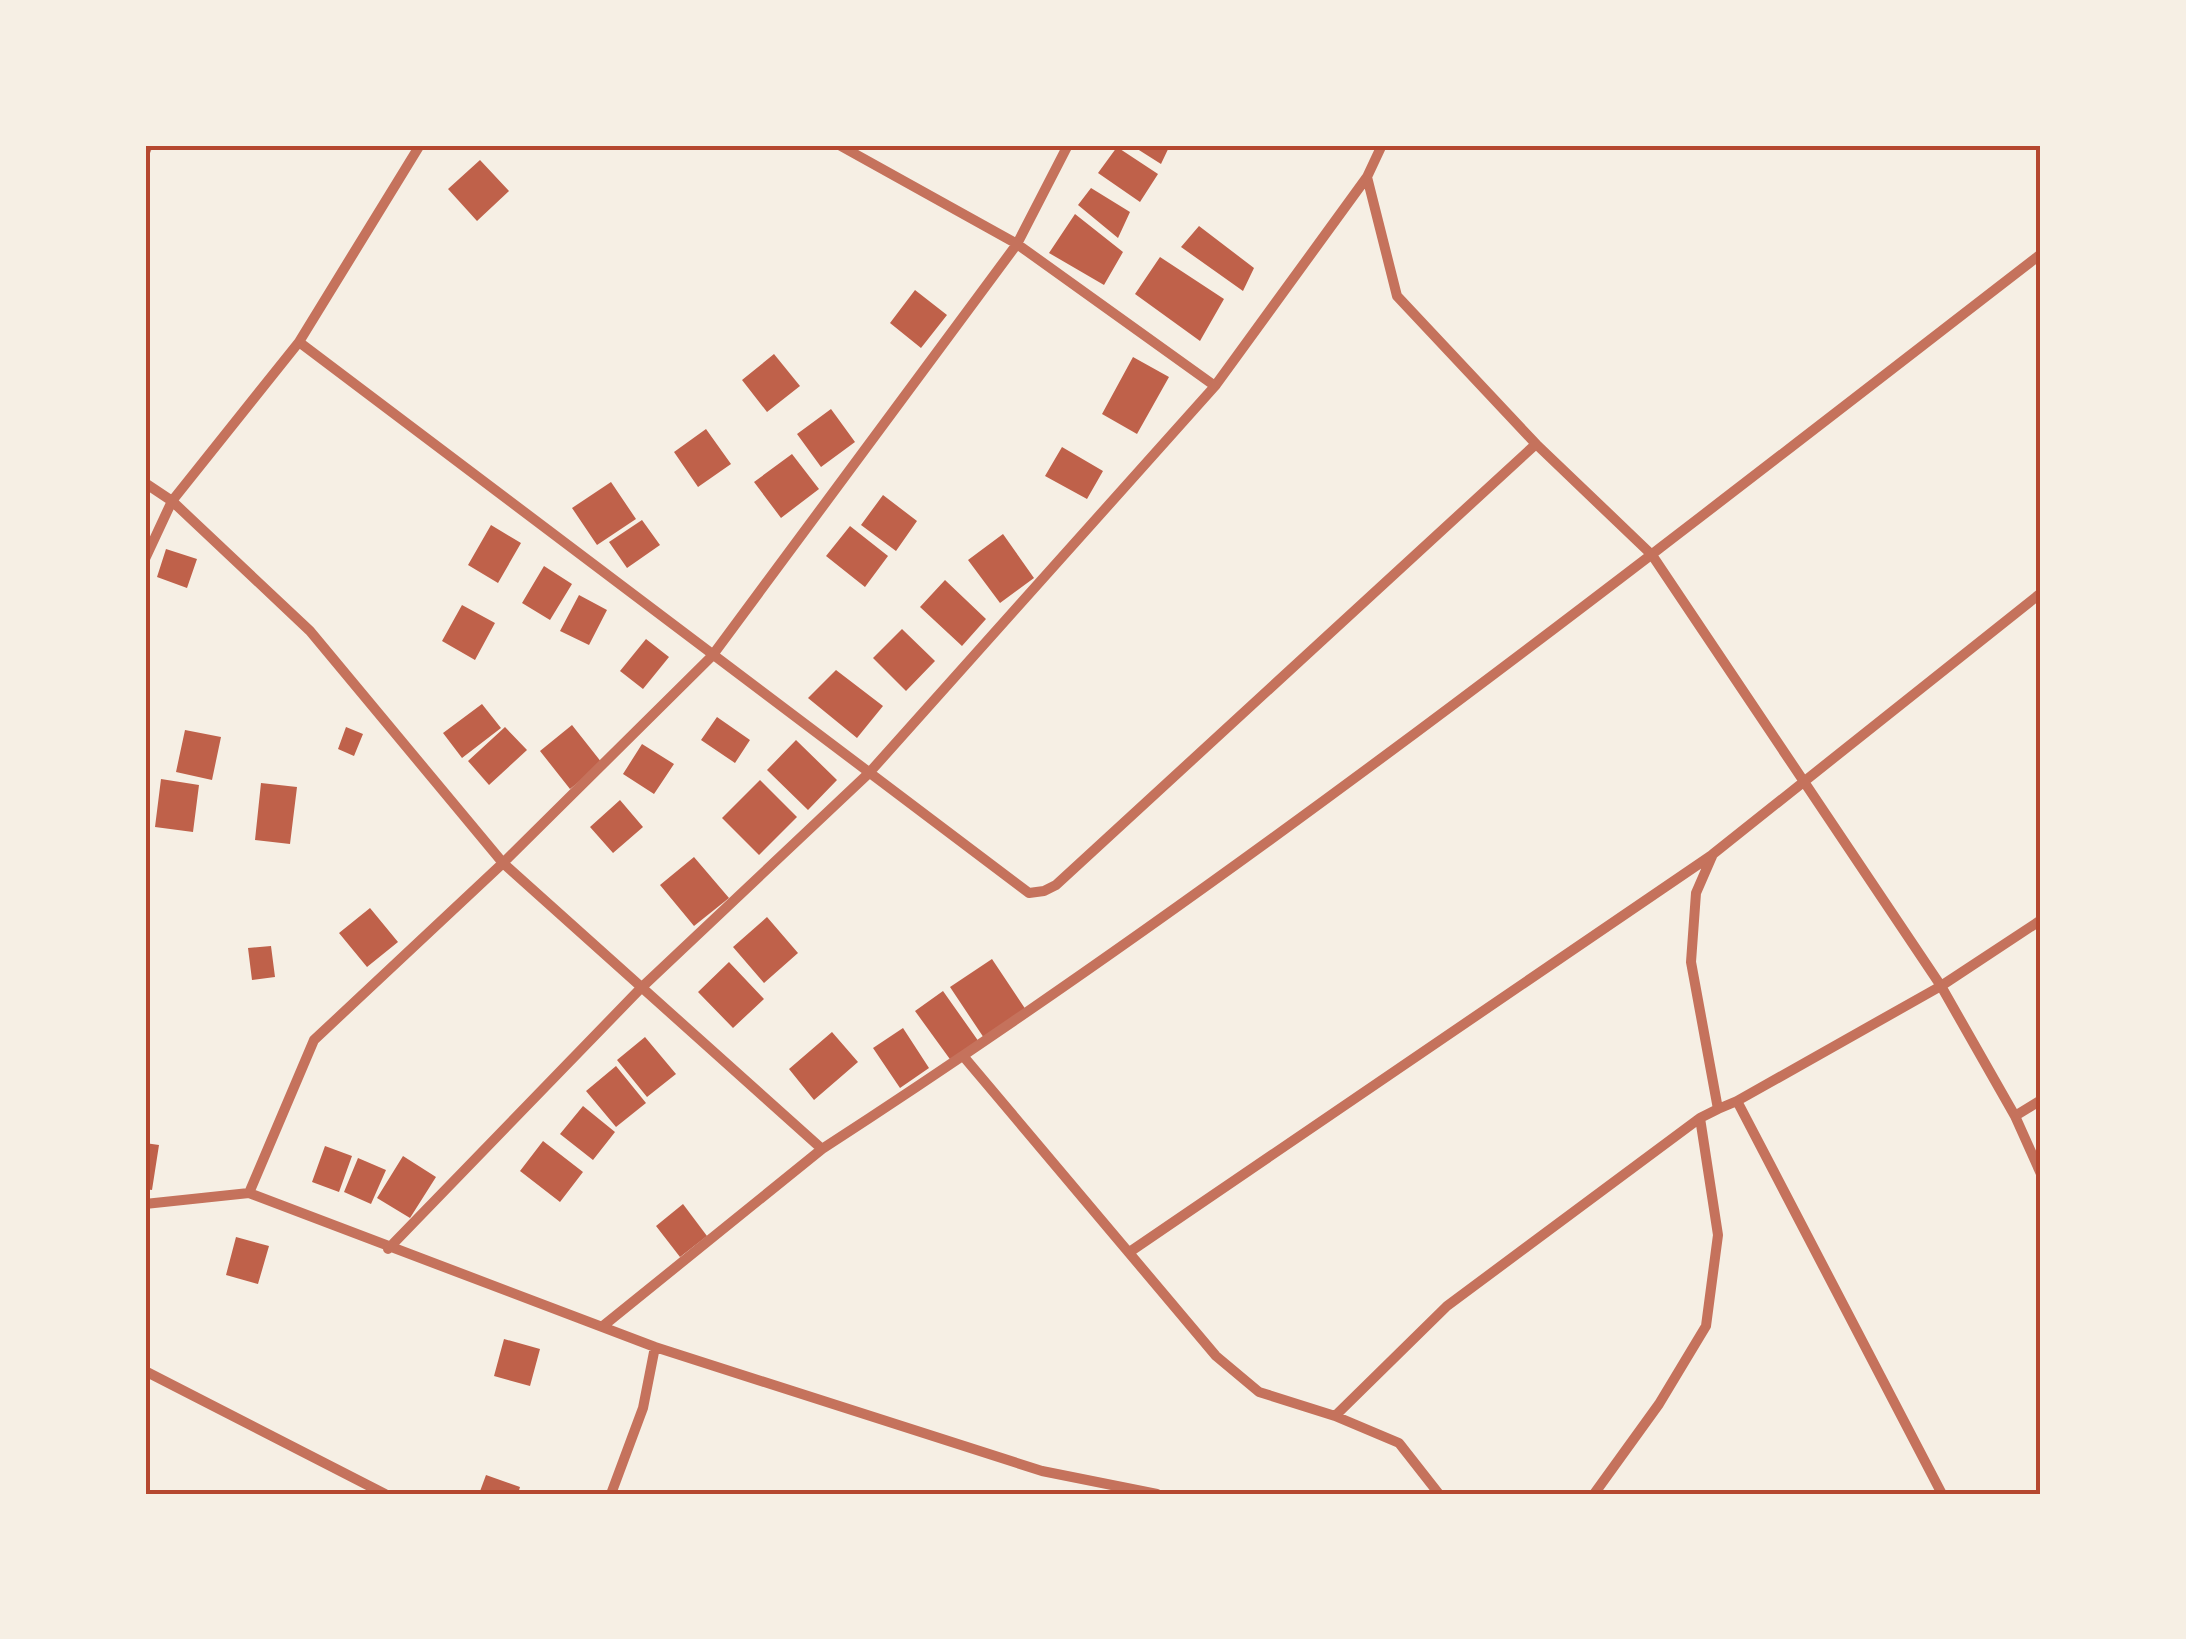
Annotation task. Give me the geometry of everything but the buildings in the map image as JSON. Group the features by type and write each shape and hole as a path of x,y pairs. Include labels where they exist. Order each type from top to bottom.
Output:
{"street":[{"path":"145,152 148,145"},
{"path":"145,558 172,501 299,342 420,145"},
{"path":"838,145 1017,244 1215,386"},
{"path":"249,1193 314,1040 503,863 712,656 1017,244 1068,145"},
{"path":"388,1249 640,989 869,773 1215,386 1367,177 1382,145"},
{"path":"1367,177 1397,296 1536,444 1652,555 1941,986 2014,1116 2041,1174"},
{"path":"603,1326 822,1150 964,1057 1179,906 1652,555 2041,254"},
{"path":"299,342 1029,893 1056,885 1536,444"},
{"path":"145,483 172,501 310,631 503,863 822,1150"},
{"path":"1131,1252 1713,854 2041,593"},
{"path":"1713,854 1696,893 1691,962 1718,1109"},
{"path":"1334,1416 1446,1306 1700,1118 1941,986 2041,920"},
{"path":"964,1057 1216,1356 1260,1392 1399,1443 1439,1494"},
{"path":"1737,1100 1942,1494"},
{"path":"2014,1116 2041,1100"},
{"path":"1594,1494 1660,1404 1706,1326 1718,1235 1700,1118"},
{"path":"145,1204 249,1193 388,1249 655,1347 1042,1471 1157,1494"},
{"path":"611,1494 644,1408 655,1347"},
{"path":"145,1372 385,1494"}]}
